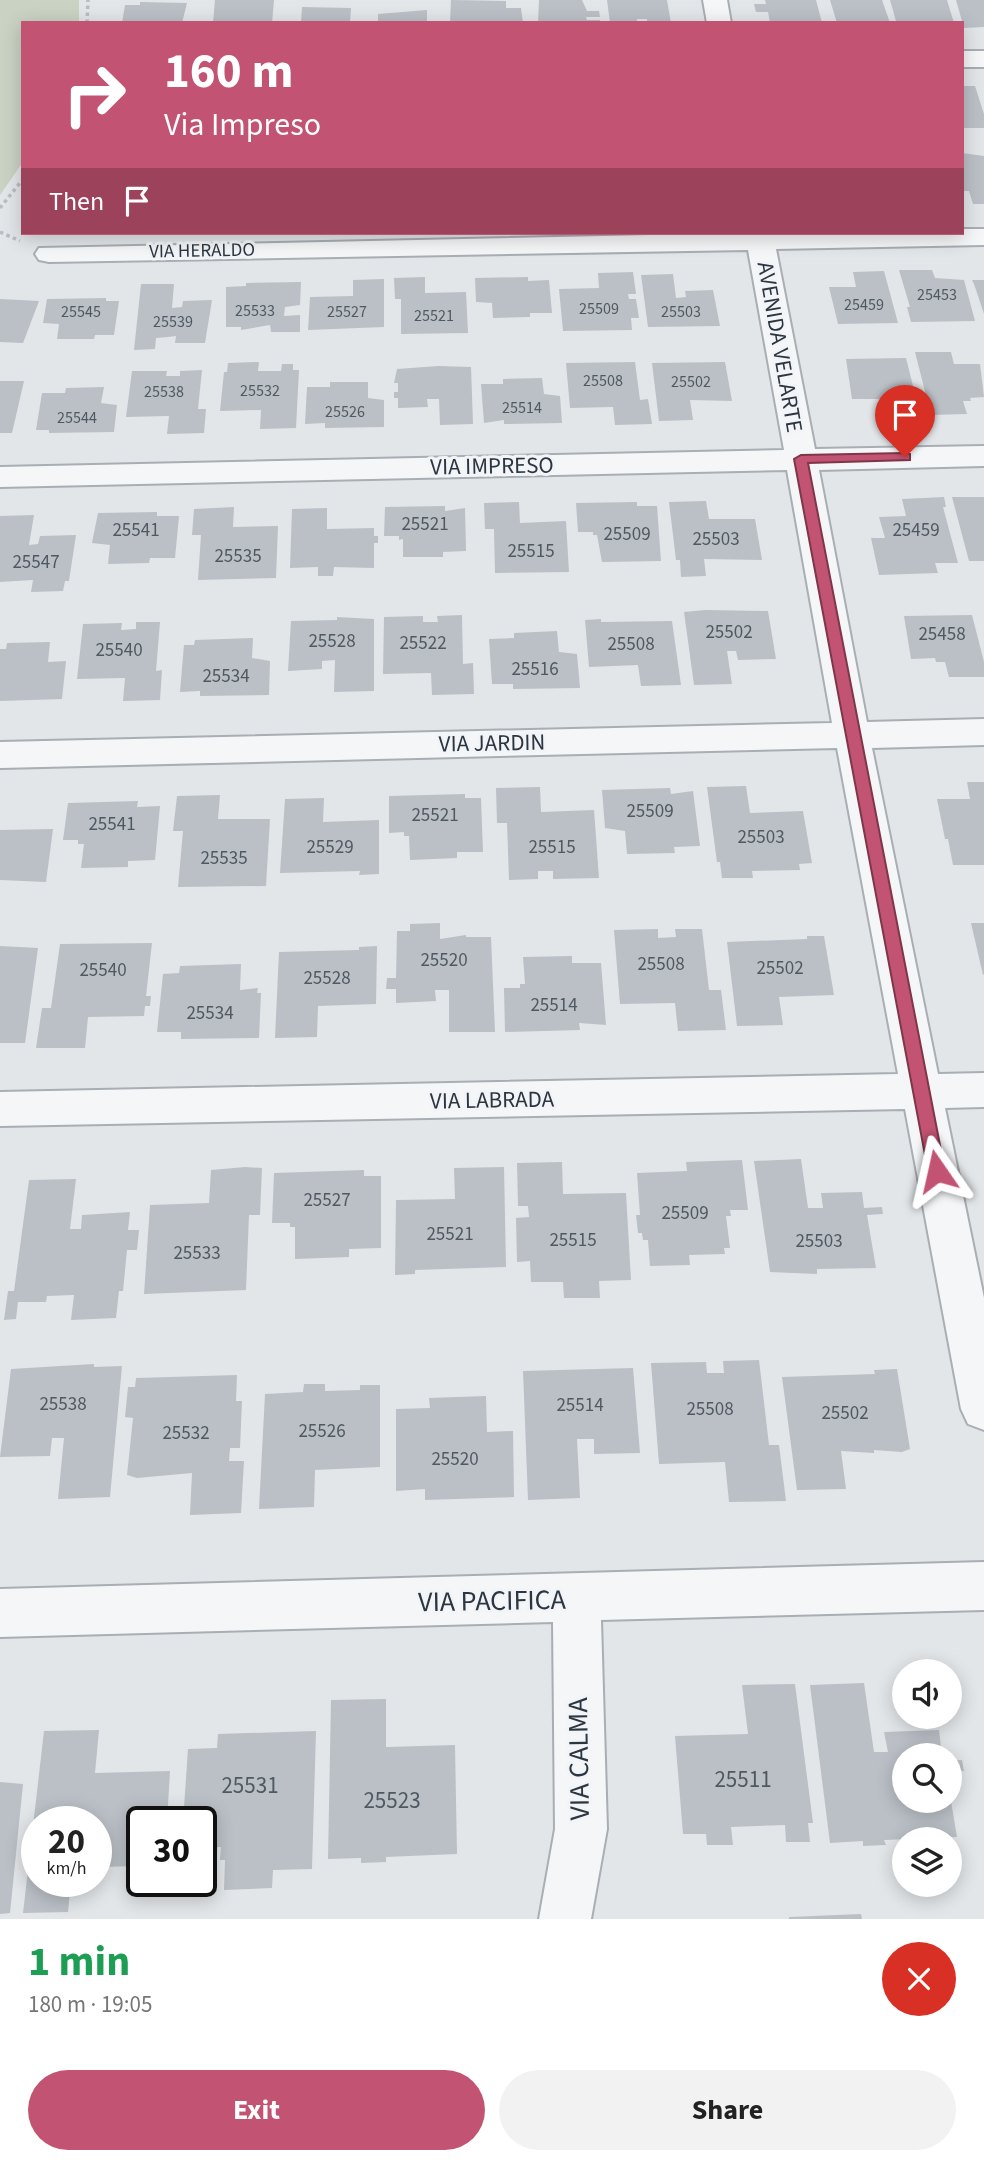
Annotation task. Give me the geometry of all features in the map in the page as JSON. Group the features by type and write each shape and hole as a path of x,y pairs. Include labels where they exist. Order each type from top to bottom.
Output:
{"street":[{"path":"715,0 719,21"},
{"path":"964,59 984,59"},
{"name":"VIA HERALDO","path":"49,254 760,237 984,237"},
{"name":"AVENIDA VELARTE","path":"760,237 852,734 984,1409"},
{"name":"VIA IMPRESO","path":"0,477 984,456"},
{"name":"VIA JARDIN","path":"0,755 984,732"},
{"name":"VIA LABRADA","path":"0,1109 984,1090"},
{"name":"VIA PACIFICA","path":"0,1613 984,1586"},
{"name":"VIA CALMA","path":"565,1919 581,1829 577,1598"}],"path":[{"path":"87,21 88,0"},
{"path":"0,208 21,182"}],"shaded area":[{"path":"0,0 79,0 79,21 21,21 21,165 0,195"}],"building":[{"path":"215,0 274,0 272,21 213,21"},
{"path":"451,0 506,1 506,8 521,8 523,21 450,21"},
{"path":"539,0 582,0 587,11 599,11 600,17 586,17 587,20 600,21 538,21"},
{"path":"607,0 667,0 671,21 610,21"},
{"path":"765,0 816,0 821,21 770,21 768,12 756,12 754,4 766,4"},
{"path":"830,0 882,0 889,21 836,21"},
{"path":"890,0 947,0 953,21 896,21"},
{"path":"956,0 984,0 984,27 964,28"},
{"path":"140,2 187,3 182,21 122,21 125,5 140,5"},
{"path":"302,7 351,8 350,21 301,21"},
{"path":"427,10 427,21 378,21 378,14"},
{"path":"964,86 975,86 984,114 984,128 964,128"},
{"path":"964,153 984,156 984,204 973,204 969,191 964,191"},
{"path":"899,270 932,270 935,278 964,280 975,321 911,322 907,307 910,307"},
{"path":"884,271 898,323 838,324 829,287 856,287 853,272"},
{"path":"633,272 636,294 628,294 629,299 636,299 639,318 631,318 632,330 563,331 559,289 599,288 598,273"},
{"path":"673,274 676,298 686,297 685,291 713,290 720,326 648,327 641,275"},
{"path":"425,277 425,293 466,292 468,333 401,334 401,299 395,299 394,278"},
{"path":"528,277 528,281 549,280 552,313 530,313 530,317 493,318 492,303 476,302 475,278"},
{"path":"384,279 384,327 308,330 310,297 353,296 353,280"},
{"path":"972,280 984,280 984,314 974,284"},
{"path":"301,282 300,305 285,307 284,316 300,315 300,332 271,332 270,325 241,330 241,327 226,327 226,287 246,286 246,283"},
{"path":"141,284 174,284 172,308 182,307 183,301 212,300 205,343 175,343 176,336 156,338 155,349 134,350"},
{"path":"106,298 106,301 119,301 114,335 95,335 94,339 57,339 59,324 43,323 47,299"},
{"path":"0,299 39,301 23,343 0,342"},
{"path":"915,352 951,352 954,364 980,364 984,397 963,401 967,414 931,415"},
{"path":"906,358 920,414 887,415 883,399 852,399 846,359"},
{"path":"259,362 258,371 281,371 282,364 293,364 293,370 299,370 296,428 260,429 261,410 220,411 224,372 227,372 228,363"},
{"path":"635,362 640,400 648,399 652,424 615,425 613,407 570,408 566,363"},
{"path":"725,362 732,401 690,400 693,420 659,421 652,363"},
{"path":"471,367 473,424 440,425 439,399 427,399 428,407 398,408 398,398 394,398 394,392 398,392 398,383 394,383 397,369"},
{"path":"202,370 198,409 206,409 204,433 167,434 169,416 126,417 132,371 167,371 166,376 180,376 180,371"},
{"path":"542,378 544,394 560,396 562,423 504,424 504,420 484,423 481,384 503,384 503,379"},
{"path":"0,381 24,381 12,433 0,433"},
{"path":"330,382 368,382 368,398 384,400 384,427 325,428 325,423 305,424 307,387 330,387"},
{"path":"104,387 101,403 117,405 114,432 49,433 49,430 36,430 42,393 65,393 66,388"},
{"path":"944,497 946,507 943,507 958,563 935,563 938,573 879,575 871,538 885,538 879,517 906,516 902,499"},
{"path":"952,497 984,497 984,561 969,561"},
{"path":"706,501 709,519 755,519 762,560 704,559 706,576 681,577 680,560 676,560 669,502"},
{"path":"519,502 520,523 566,521 569,572 495,573 494,529 485,529 484,503"},
{"path":"637,502 637,506 657,506 661,561 602,562 597,535 593,535 593,532 578,532 576,503"},
{"path":"445,506 445,511 465,508 466,551 443,552 443,557 403,557 403,539 399,540 399,536 384,536 385,507"},
{"path":"234,507 233,527 278,526 276,578 198,580 201,535 192,535 194,509"},
{"path":"327,508 327,529 374,528 378,543 374,543 374,568 334,567 333,576 318,576 318,567 290,568 292,509"},
{"path":"157,512 157,516 179,516 175,558 150,558 149,563 108,564 110,545 92,543 98,513"},
{"path":"34,515 29,545 38,544 40,536 76,535 69,581 65,581 63,591 31,592 33,580 0,582 0,516"},
{"path":"768,611 776,659 738,660 736,651 727,651 732,684 694,685 684,612"},
{"path":"462,615 463,664 473,663 474,694 432,695 431,673 383,674 384,617 423,616 423,622 438,622 437,616"},
{"path":"972,615 984,662 984,677 949,677 945,662 936,662 935,658 911,659 904,616"},
{"path":"337,617 374,619 374,691 334,692 335,660 322,661 322,669 288,671 291,621 337,620"},
{"path":"601,619 601,622 672,621 681,685 641,686 638,665 589,667 585,620"},
{"path":"136,622 160,622 156,671 162,670 160,700 123,701 125,678 77,679 83,624 122,623 121,630 136,629"},
{"path":"557,631 559,652 577,654 580,688 513,689 513,684 492,684 489,639 514,638 514,633"},
{"path":"253,638 252,658 270,661 269,695 200,696 200,691 180,692 184,645 194,645 195,640"},
{"path":"50,642 48,662 66,661 62,699 0,701 0,649 6,649 7,643"},
{"path":"967,782 984,782 984,865 953,865 948,839 945,839 937,799 970,799"},
{"path":"746,786 750,813 803,811 812,863 799,864 800,870 752,871 753,878 722,878 720,862 717,862 707,787"},
{"path":"540,787 541,812 594,810 599,878 553,879 553,871 538,871 538,879 509,880 507,823 497,823 496,788"},
{"path":"670,788 671,794 693,791 700,846 674,847 675,853 627,854 625,831 605,828 602,790"},
{"path":"465,794 465,798 481,798 483,852 457,852 457,858 410,860 409,836 404,836 404,832 389,833 389,796"},
{"path":"220,795 218,819 270,819 266,886 178,887 183,831 173,831 177,796"},
{"path":"324,798 323,822 379,820 379,874 359,875 360,871 280,873 285,799"},
{"path":"138,801 137,807 160,806 155,860 128,861 128,867 81,868 84,844 78,844 78,840 63,840 68,803"},
{"path":"53,829 46,882 0,880 0,830"},
{"path":"440,923 440,939 466,935 491,937 495,1032 449,1032 449,990 435,990 436,1001 396,1003 396,989 386,989 387,978 396,978 397,931 410,931 410,924"},
{"path":"971,923 984,923 983,975"},
{"path":"658,929 658,938 676,937 675,929 702,929 709,990 721,990 726,1030 678,1031 675,1003 620,1004 614,930"},
{"path":"807,936 824,936 834,995 779,997 783,1025 737,1026 727,942 807,939"},
{"path":"152,943 146,996 151,996 150,1006 145,1006 144,1016 88,1017 85,1048 36,1048 42,1008 51,1008 60,944"},
{"path":"0,946 38,948 25,1043 0,1043"},
{"path":"377,946 376,1004 318,1006 317,1037 275,1038 279,952 359,950 359,947"},
{"path":"572,956 572,963 601,963 606,1025 579,1023 580,1030 505,1032 504,988 520,988 520,984 525,984 523,957"},
{"path":"241,964 240,990 258,988 257,993 261,993 259,1038 181,1039 181,1032 157,1032 163,974 179,973 180,966"},
{"path":"801,1159 808,1208 823,1208 821,1193 862,1192 864,1208 882,1207 883,1214 867,1215 876,1268 817,1269 817,1274 770,1272 754,1161"},
{"path":"742,1160 748,1210 730,1210 731,1216 726,1216 730,1248 724,1248 725,1254 689,1255 690,1265 650,1266 648,1240 643,1240 642,1233 638,1233 636,1215 640,1215 637,1173 687,1171 686,1162"},
{"path":"562,1162 563,1194 626,1193 631,1280 599,1281 600,1298 564,1298 563,1282 531,1282 530,1261 517,1262 516,1218 529,1217 528,1206 518,1206 517,1163"},
{"path":"504,1167 506,1267 415,1270 415,1274 395,1275 396,1200 455,1199 454,1168"},
{"path":"262,1168 260,1215 249,1215 246,1290 144,1294 150,1205 209,1203 211,1170"},
{"path":"364,1170 364,1176 381,1176 381,1248 349,1249 349,1257 295,1259 295,1227 290,1227 290,1223 272,1223 274,1173"},
{"path":"76,1179 70,1229 81,1229 82,1215 130,1212 128,1230 139,1230 137,1250 127,1250 123,1291 119,1291 116,1318 71,1320 74,1295 47,1296 46,1302 18,1302 16,1319 4,1320 8,1291 14,1291 29,1180"},
{"path":"759,1360 769,1445 779,1445 786,1501 729,1502 725,1462 659,1464 651,1363 706,1362 707,1373 724,1373 723,1361"},
{"path":"94,1364 94,1367 122,1366 110,1497 58,1499 64,1438 52,1438 50,1456 0,1457 11,1369"},
{"path":"633,1368 640,1453 594,1454 594,1439 577,1439 580,1498 528,1500 523,1371"},
{"path":"897,1369 910,1449 902,1452 874,1450 874,1453 841,1451 846,1489 797,1490 782,1377 875,1374 874,1370"},
{"path":"237,1375 236,1401 242,1401 240,1448 230,1448 229,1461 244,1461 241,1513 190,1515 192,1473 137,1478 127,1475 133,1418 125,1417 128,1387 135,1387 136,1378"},
{"path":"304,1384 325,1384 325,1391 360,1390 360,1385 380,1385 380,1467 315,1470 314,1507 259,1509 265,1394 303,1392"},
{"path":"486,1396 487,1432 513,1431 514,1497 425,1500 425,1489 396,1491 396,1409 430,1408 429,1398"},
{"path":"864,1683 874,1752 888,1752 884,1732 939,1730 941,1743 892,1743 892,1813 953,1813 955,1827 892,1827 892,1840 884,1840 886,1845 863,1846 863,1841 830,1843 810,1685"},
{"path":"795,1684 813,1823 808,1823 810,1842 786,1842 785,1825 731,1827 733,1845 707,1845 706,1834 683,1834 675,1736 748,1734 742,1685"},
{"path":"386,1699 386,1747 455,1745 457,1854 386,1857 386,1862 361,1863 361,1858 328,1859 331,1700"},
{"path":"99,1730 95,1773 170,1771 168,1806 126,1806 126,1866 112,1867 112,1806 35,1806 44,1731"},
{"path":"316,1731 312,1869 273,1870 272,1888 224,1890 225,1860 220,1860 221,1847 217,1847 217,1806 184,1806 188,1749 217,1748 218,1734"},
{"path":"0,1782 23,1784 10,1913 0,1914"},
{"path":"25,1897 69,1897 68,1912 23,1913"},
{"path":"861,1914 862,1919 789,1919 789,1917"}],"route":[{"path":"905,457 801,459 937,1171"}]}
